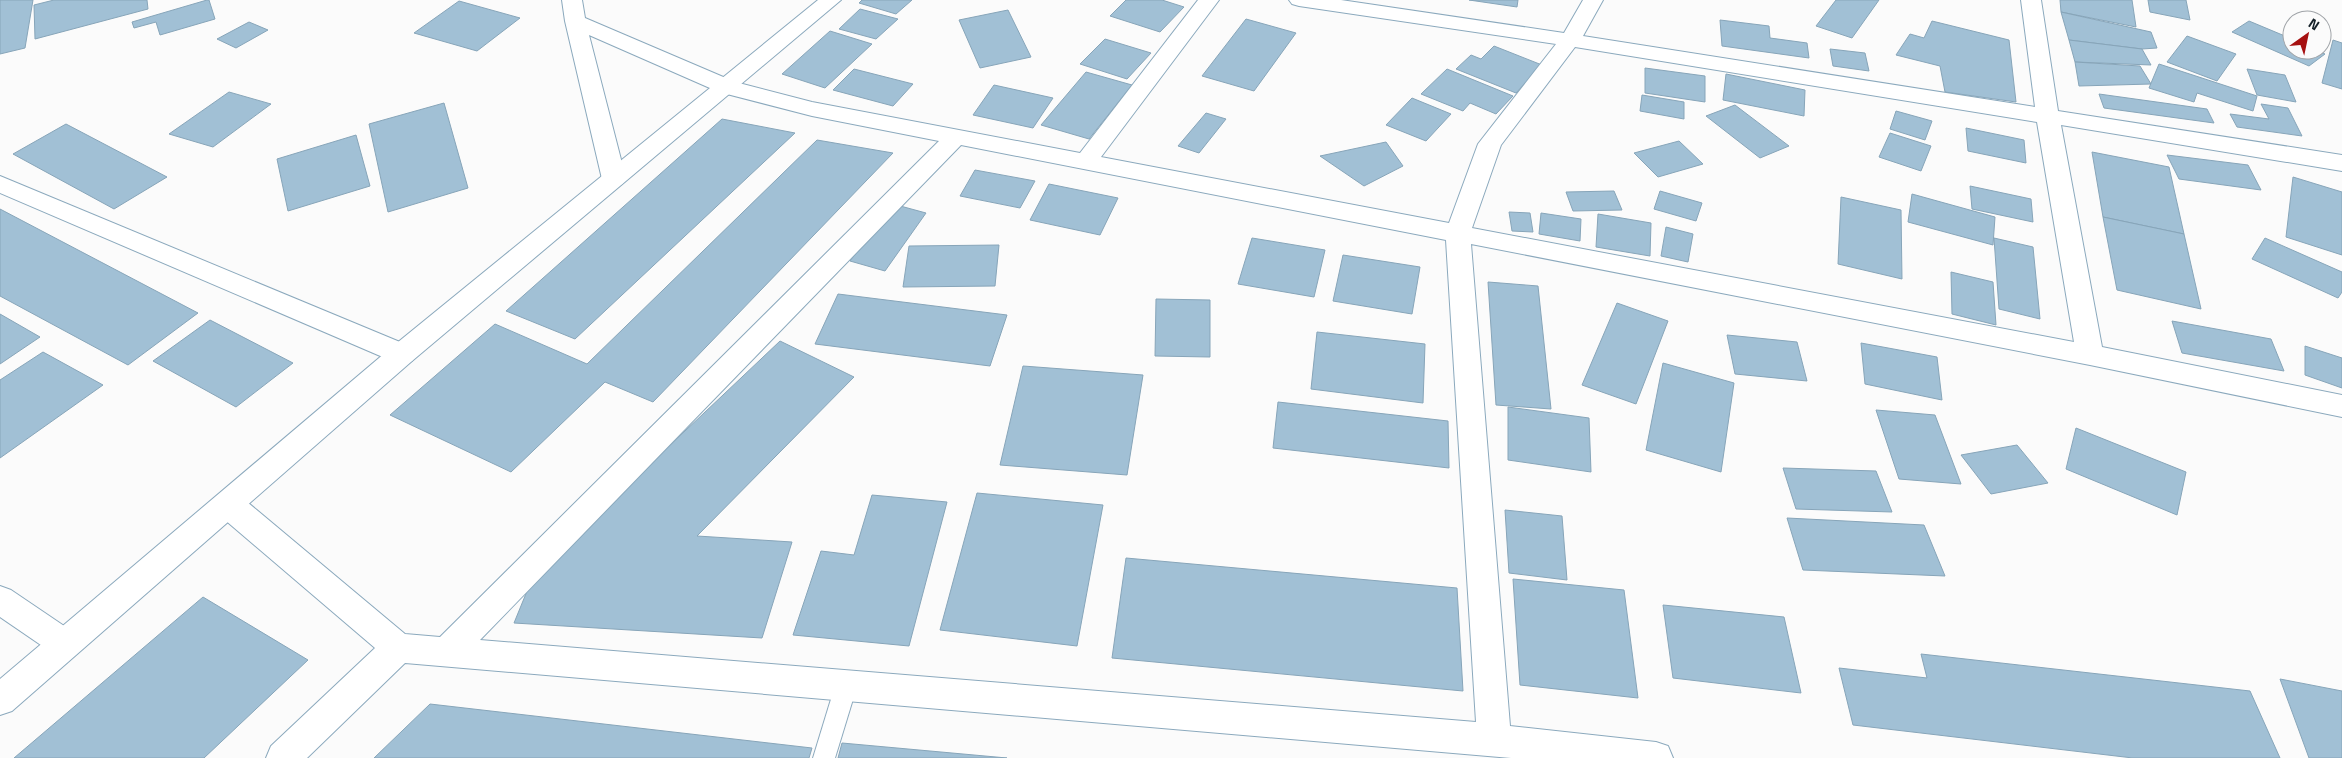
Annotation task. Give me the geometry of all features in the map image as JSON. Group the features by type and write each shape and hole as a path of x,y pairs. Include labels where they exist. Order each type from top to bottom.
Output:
{"street":[{"path":"0,700 229,505 402,354 831,0"},
{"path":"1085,162 1210,0"},
{"path":"1299,0 1570,40 2342,163"},
{"path":"1494,740 1458,234 1490,144 1570,40 1593,0"},
{"path":"2031,0 2048,117 2090,355"},
{"path":"573,10 727,87 812,109 2090,355 2342,406"},
{"path":"573,10 614,179"},
{"path":"447,652 956,137"},
{"path":"0,184 402,354"},
{"path":"229,505 398,648 1494,740 1656,758"},
{"path":"0,600 65,644"},
{"path":"283,758 398,648"}],"lane":[{"path":"824,758 846,686"}],"building":[{"path":"0,0 33,0 25,48 0,54"},
{"path":"54,0 147,0 148,9 35,39 34,5"},
{"path":"209,0 215,19 160,35 156,22 134,28 132,22"},
{"path":"862,0 912,0 896,14 859,3"},
{"path":"1126,0 1162,0 1184,7 1160,32 1110,16"},
{"path":"1469,0 1518,0 1517,7"},
{"path":"1836,0 1879,0 1852,38 1816,26"},
{"path":"2060,0 2132,0 2136,27 2061,12"},
{"path":"2148,0 2186,0 2190,20 2150,12"},
{"path":"459,1 520,18 477,51 414,33"},
{"path":"860,9 898,19 876,39 839,29"},
{"path":"1008,10 1031,57 980,68 959,20"},
{"path":"2061,12 2151,32 2157,48 2142,49 2069,40"},
{"path":"1246,19 1296,33 1254,91 1202,76"},
{"path":"1720,20 1769,26 1770,38 1807,43 1809,58 1722,46"},
{"path":"1932,21 2009,40 2016,102 1945,92 1940,66 1896,55 1910,34 1924,38"},
{"path":"2249,21 2282,35 2282,54 2232,32"},
{"path":"249,22 268,30 236,48 217,39"},
{"path":"830,31 872,44 825,88 782,74"},
{"path":"2187,36 2236,54 2217,81 2167,62"},
{"path":"1105,39 1151,53 1127,79 1080,64"},
{"path":"2069,40 2142,49 2151,65 2075,62"},
{"path":"2333,40 2342,43 2342,89 2322,83 2328,60 2332,60"},
{"path":"1494,46 1542,65 1516,93 1456,69 1471,55 1481,59"},
{"path":"1830,49 1865,53 1869,71 1833,66"},
{"path":"2295,60 2317,60 2309,66"},
{"path":"2075,62 2140,66 2151,84 2079,86"},
{"path":"2159,64 2257,96 2253,111 2197,93 2194,102 2149,88"},
{"path":"1645,68 1705,76 1705,102 1645,93"},
{"path":"854,69 913,84 893,106 833,90"},
{"path":"1447,69 1513,96 1496,114 1470,103 1463,111 1421,94"},
{"path":"2247,69 2285,75 2296,102 2257,95"},
{"path":"1086,72 1132,85 1089,139 1041,125"},
{"path":"1726,74 1805,90 1804,116 1723,100"},
{"path":"994,85 1053,98 1033,128 973,115"},
{"path":"229,92 271,104 213,147 169,134"},
{"path":"2099,94 2207,109 2214,123 2104,108"},
{"path":"1642,95 1684,102 1684,119 1640,111"},
{"path":"1412,98 1451,114 1426,141 1386,125"},
{"path":"444,103 468,188 388,212 369,124"},
{"path":"2261,104 2288,108 2302,136 2237,127 2230,114 2269,119"},
{"path":"1735,105 1789,146 1760,158 1706,116"},
{"path":"1896,111 1932,121 1925,140 1890,129"},
{"path":"1206,113 1226,119 1199,153 1178,146"},
{"path":"722,119 795,133 575,339 506,311"},
{"path":"66,124 167,177 114,209 13,154"},
{"path":"1966,128 2024,140 2026,163 1968,151"},
{"path":"1890,133 1931,146 1921,171 1879,157"},
{"path":"356,135 370,186 288,211 277,159"},
{"path":"817,140 893,153 653,402 605,382 511,472 390,415 495,324 587,364"},
{"path":"1679,141 1703,164 1658,177 1634,153"},
{"path":"1386,142 1403,166 1364,186 1320,156"},
{"path":"2092,152 2169,167 2184,234 2103,217"},
{"path":"2167,155 2248,165 2261,190 2179,179"},
{"path":"975,170 1035,181 1020,208 960,196"},
{"path":"2293,177 2342,192 2342,255 2286,237"},
{"path":"1049,184 1118,198 1100,235 1030,220"},
{"path":"1970,186 2031,199 2033,222 1972,209"},
{"path":"1614,191 1622,210 1573,211 1566,192"},
{"path":"1660,191 1702,203 1696,221 1654,209"},
{"path":"1912,194 1995,217 1993,245 1908,222"},
{"path":"1841,197 1901,210 1902,279 1838,264"},
{"path":"893,204 926,213 885,271 850,261"},
{"path":"0,209 198,313 128,365 0,296"},
{"path":"1509,212 1530,213 1533,232 1512,231"},
{"path":"1541,213 1581,219 1580,241 1539,234"},
{"path":"1598,214 1651,223 1650,256 1596,247"},
{"path":"2103,217 2184,234 2201,309 2117,290"},
{"path":"1666,227 1693,234 1688,262 1661,256"},
{"path":"1252,238 1325,250 1314,297 1238,284"},
{"path":"1994,238 2033,247 2040,319 1999,309"},
{"path":"2265,238 2342,272 2342,292 2338,298 2252,259"},
{"path":"999,245 995,286 903,287 909,246"},
{"path":"1343,255 1420,267 1412,314 1333,301"},
{"path":"1951,272 1993,282 1996,325 1952,314"},
{"path":"1488,282 1538,286 1551,409 1496,405"},
{"path":"838,294 1007,315 990,366 815,344"},
{"path":"1156,299 1210,300 1210,357 1155,356"},
{"path":"1617,303 1668,321 1636,404 1582,385"},
{"path":"0,314 40,337 0,364"},
{"path":"210,320 293,363 236,407 153,361"},
{"path":"2172,321 2271,339 2284,371 2182,353"},
{"path":"1317,332 1425,344 1423,403 1311,389"},
{"path":"1727,335 1797,342 1807,381 1735,374"},
{"path":"780,341 854,377 697,536 792,542 762,638 514,623 534,574"},
{"path":"1861,343 1937,357 1942,400 1865,384"},
{"path":"2305,346 2342,358 2342,388 2305,375"},
{"path":"43,352 103,385 0,458 0,380"},
{"path":"1663,363 1734,383 1721,472 1646,450"},
{"path":"1023,366 1143,375 1127,475 1000,465"},
{"path":"1278,402 1448,421 1449,468 1273,448"},
{"path":"1508,407 1589,418 1591,472 1508,460"},
{"path":"1876,410 1935,415 1961,484 1899,479"},
{"path":"2076,428 2186,472 2177,515 2066,469"},
{"path":"2017,445 2048,483 1991,494 1961,455"},
{"path":"1783,468 1876,471 1892,512 1796,509"},
{"path":"977,493 1103,505 1077,646 940,630"},
{"path":"872,495 947,502 909,646 793,635 821,551 854,555"},
{"path":"1505,510 1562,516 1567,580 1509,573"},
{"path":"1787,518 1924,525 1945,576 1803,570"},
{"path":"1126,558 1457,588 1463,691 1112,658"},
{"path":"1513,579 1624,590 1638,698 1520,685"},
{"path":"203,597 308,660 204,758 14,758"},
{"path":"1663,605 1784,617 1801,693 1673,678"},
{"path":"1921,654 2250,691 2280,758 2133,758 1853,725 1839,668 1927,678"},
{"path":"2280,679 2342,691 2342,758 2309,758"},
{"path":"430,704 812,748 809,758 374,758"},
{"path":"842,743 1007,758 838,758"}]}
